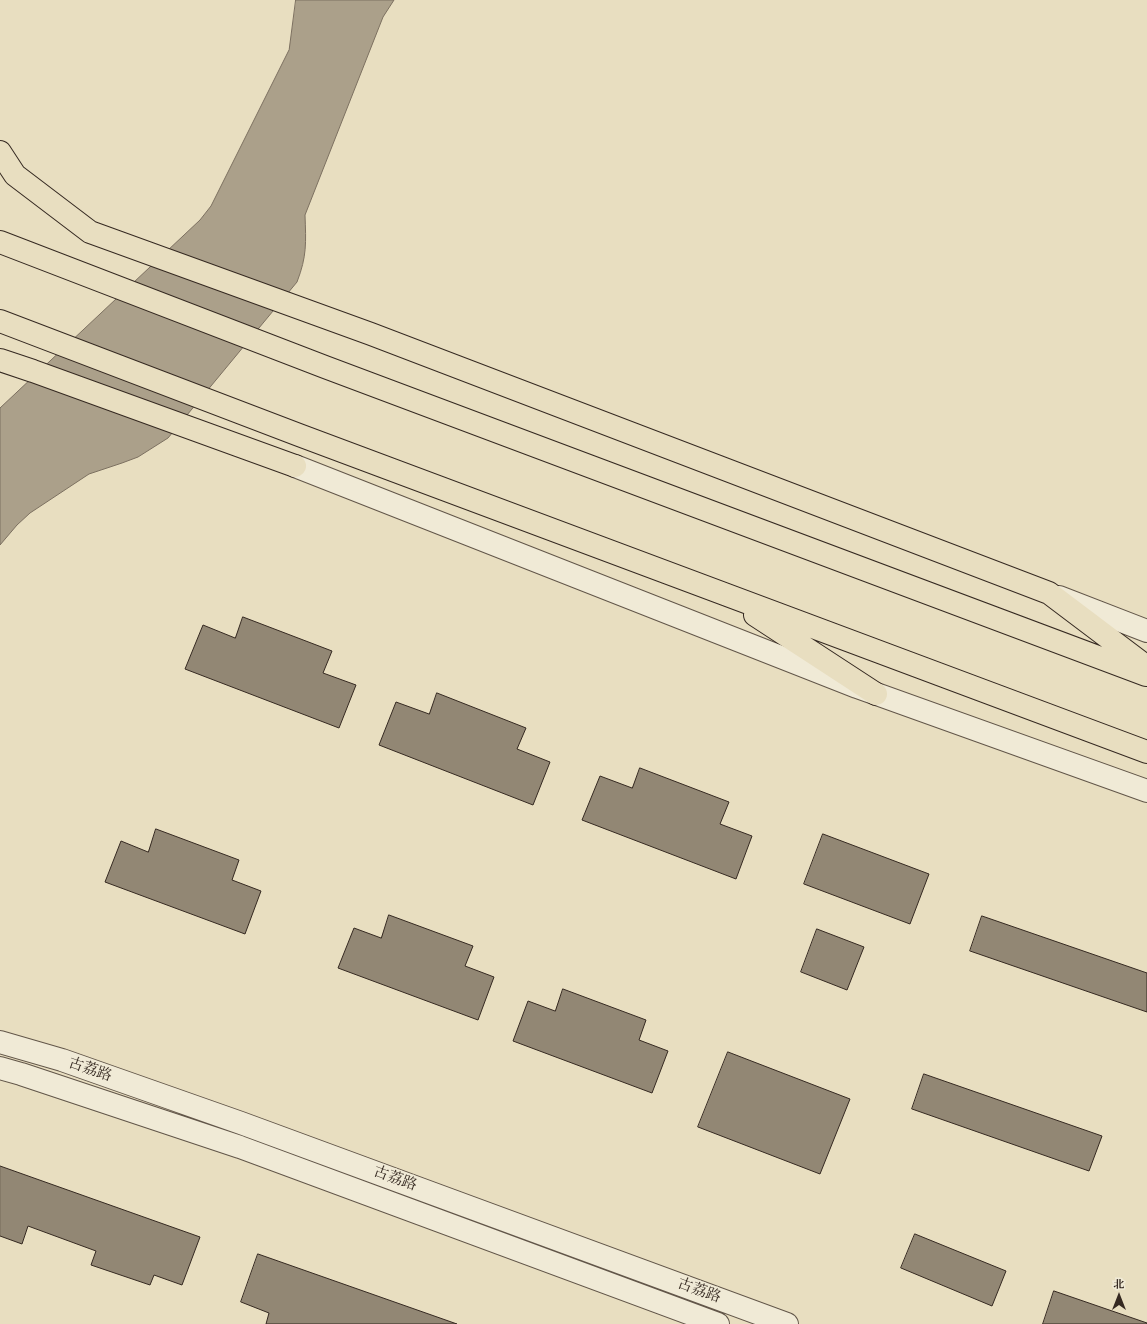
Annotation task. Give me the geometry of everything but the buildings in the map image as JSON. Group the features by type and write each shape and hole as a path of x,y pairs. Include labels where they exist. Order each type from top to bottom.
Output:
{"main road":[{"path":"0,135 15,175"},
{"path":"0,152 15,175 90,232 371,334 1049,593 1147,667"},
{"path":"0,242 362,380 1147,675"},
{"path":"0,321 299,435 1147,752"},
{"path":"0,360 295,466"},
{"path":"721,592 876,694"}],"street":[{"path":"295,466 876,694 1147,791"},
{"path":"1049,593 1147,631"},
{"name":"古荔路","path":"0,1042 62,1060 241,1123 787,1324"},
{"name":"古荔路","path":"0,1068 240,1147 718,1324"}],"shaded area":[{"path":"296,0 394,0 383,17 305,215 305,249 303,264 297,282 168,438 138,457 89,474 30,513 17,525 0,545 0,408 200,220 211,206 289,50"}]}
